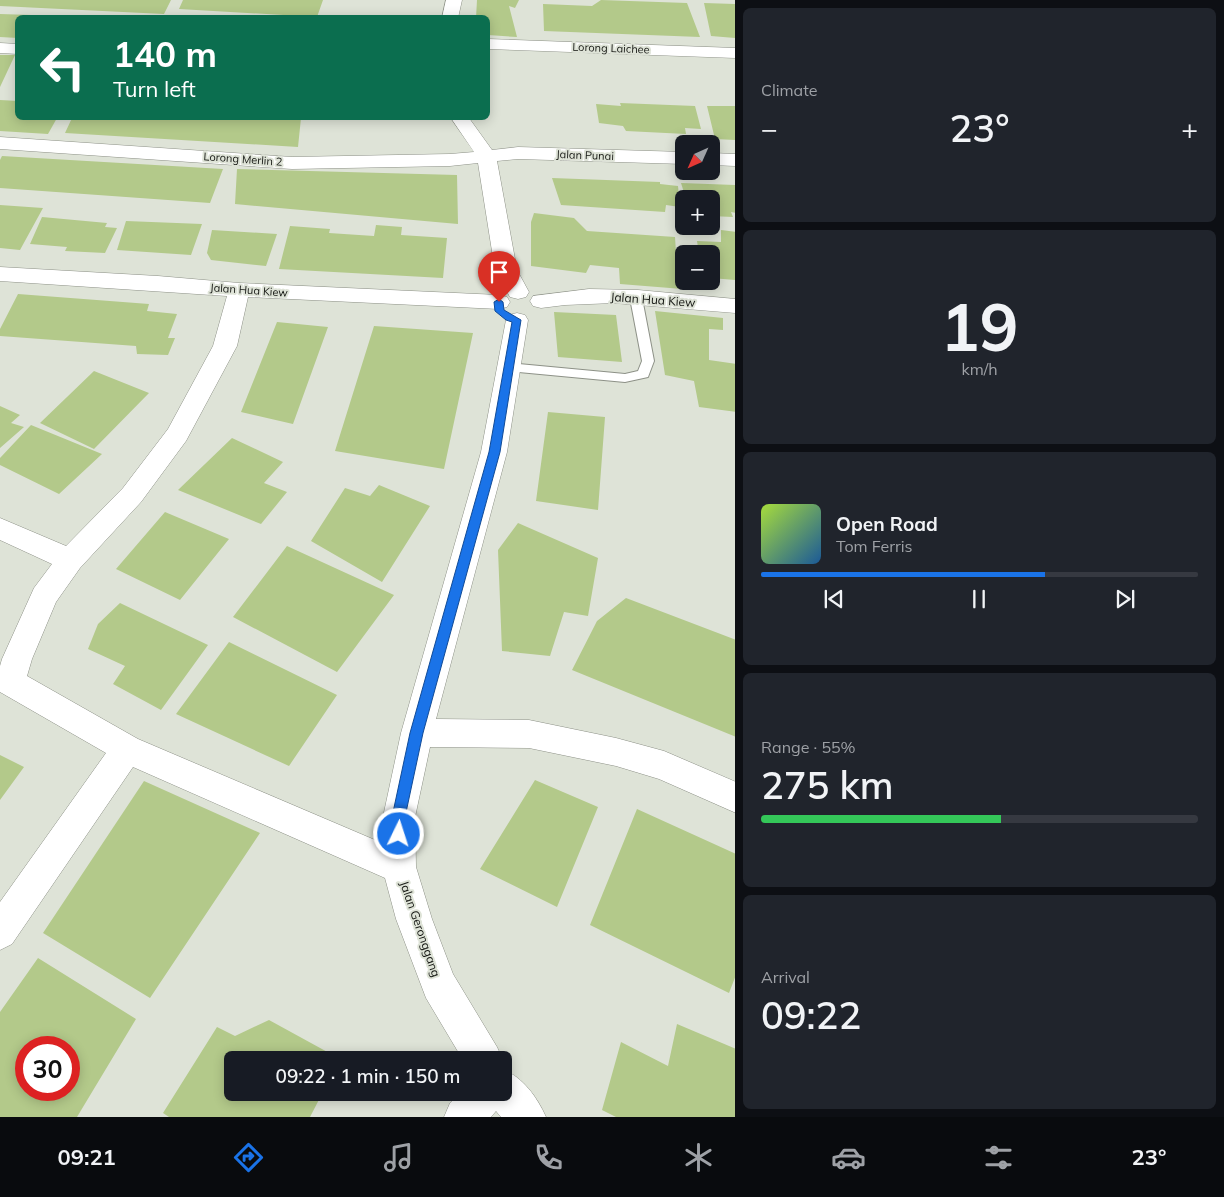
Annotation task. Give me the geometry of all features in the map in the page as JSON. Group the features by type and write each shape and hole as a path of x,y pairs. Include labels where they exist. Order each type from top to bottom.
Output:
{"street":[{"path":"451,15 454,0"},
{"name":"Lorong Laichee","path":"490,44 735,53"},
{"path":"0,48 15,49"},
{"path":"461,120 486,155 511,305"},
{"name":"Lorong Merlin 2","path":"0,144 292,163 450,160 486,155"},
{"name":"Jalan Punai","path":"486,155 518,153 675,158"},
{"path":"720,159 735,160"},
{"name":"Jalan Hua Kiew","path":"0,274 511,305 531,320 541,314 543,306 541,301 560,298 593,296 735,306"},
{"path":"239,290 225,346 177,435 132,495 70,560 44,596 5,682 127,749 399,866"},
{"name":"Jalan Geronggang","path":"479,1051 439,985 414,919 399,866 398,817 416,733 494,452 508,367 511,305"},
{"path":"0,528 70,560"},
{"path":"416,733 529,734 606,750 664,766 735,798"},
{"path":"0,932 127,749"},
{"path":"512,1100 526,1117"},
{"path":"464,1117 479,1101"}],"lane":[{"path":"508,367 625,378 642,374 648,361 636,298"}],"building":[{"path":"0,0 171,0 164,14 0,6"},
{"path":"183,0 323,0 318,15 282,15 179,9"},
{"path":"477,0 519,0 515,8 509,6 517,37 490,35 490,15 476,15"},
{"path":"601,0 687,3 700,37 544,31 543,4 592,6"},
{"path":"704,3 735,4 735,38 711,36"},
{"path":"0,14 32,15 15,15 15,38 0,37"},
{"path":"0,55 15,55 0,87"},
{"path":"0,100 15,101 15,120 56,120 48,134 0,131"},
{"path":"620,103 695,106 701,129 685,128 686,134 626,131 623,126 599,123 596,104 621,106"},
{"path":"707,106 735,106 735,140 720,139 720,135 714,135"},
{"path":"71,120 301,120 298,147 65,133"},
{"path":"2,156 223,169 210,203 0,188 0,160"},
{"path":"237,169 457,175 458,224 235,204"},
{"path":"552,178 660,182 660,184 678,186 678,190 675,190 675,206 666,205 665,212 561,205"},
{"path":"681,183 735,185 735,213 731,212 733,217 720,216 720,190 683,190"},
{"path":"0,205 43,208 20,250 0,248"},
{"path":"534,213 574,218 587,231 675,237 675,288 620,284 619,268 590,265 586,273 531,266 531,222"},
{"path":"42,217 107,223 105,227 117,228 105,253 65,251 67,247 30,244"},
{"path":"126,221 202,224 191,255 117,250"},
{"path":"376,225 402,227 401,235 447,238 443,278 279,269 290,226 330,229 329,233 374,236"},
{"path":"212,230 277,234 266,266 211,260 207,253"},
{"path":"721,230 735,232 735,280 720,279 720,245 698,245 697,241 721,242"},
{"path":"18,294 149,304 147,311 177,314 168,338 175,338 168,355 137,354 136,346 0,336 0,329"},
{"path":"655,311 723,318 723,330 709,329 709,360 735,364 735,412 699,407 694,381 665,375"},
{"path":"554,312 616,315 622,362 558,357"},
{"path":"277,322 328,327 293,424 241,412"},
{"path":"374,326 473,333 444,469 335,451"},
{"path":"94,371 149,393 94,449 40,423"},
{"path":"0,406 20,415 11,423 24,427 0,448"},
{"path":"548,412 605,417 598,510 536,501"},
{"path":"31,425 102,454 59,494 0,465 0,458"},
{"path":"232,438 283,462 264,483 287,492 261,524 178,490"},
{"path":"379,485 430,506 382,582 311,541 345,488 370,496"},
{"path":"165,512 229,539 180,600 116,569"},
{"path":"518,523 598,558 588,616 564,612 550,656 502,651 498,550"},
{"path":"287,546 394,595 337,672 233,617"},
{"path":"626,598 735,640 735,737 572,670 597,621"},
{"path":"120,603 208,645 161,710 113,684 125,666 88,649 98,624"},
{"path":"229,642 337,695 289,766 176,714"},
{"path":"0,755 24,767 0,800"},
{"path":"535,780 598,807 557,907 480,869"},
{"path":"144,781 260,833 150,998 43,933"},
{"path":"637,809 735,854 735,978 729,993 590,925"},
{"path":"38,958 136,1019 77,1117 0,1117 0,1012"},
{"path":"269,1020 326,1051 224,1051 224,1101 318,1101 310,1117 169,1117 163,1113 217,1027 235,1036"},
{"path":"677,1024 735,1049 735,1117 616,1117 602,1110 621,1042 668,1066"}],"route":[{"path":"399,834 398,817 416,733 494,452 516,320 504,315 500,311 499,302"}]}
